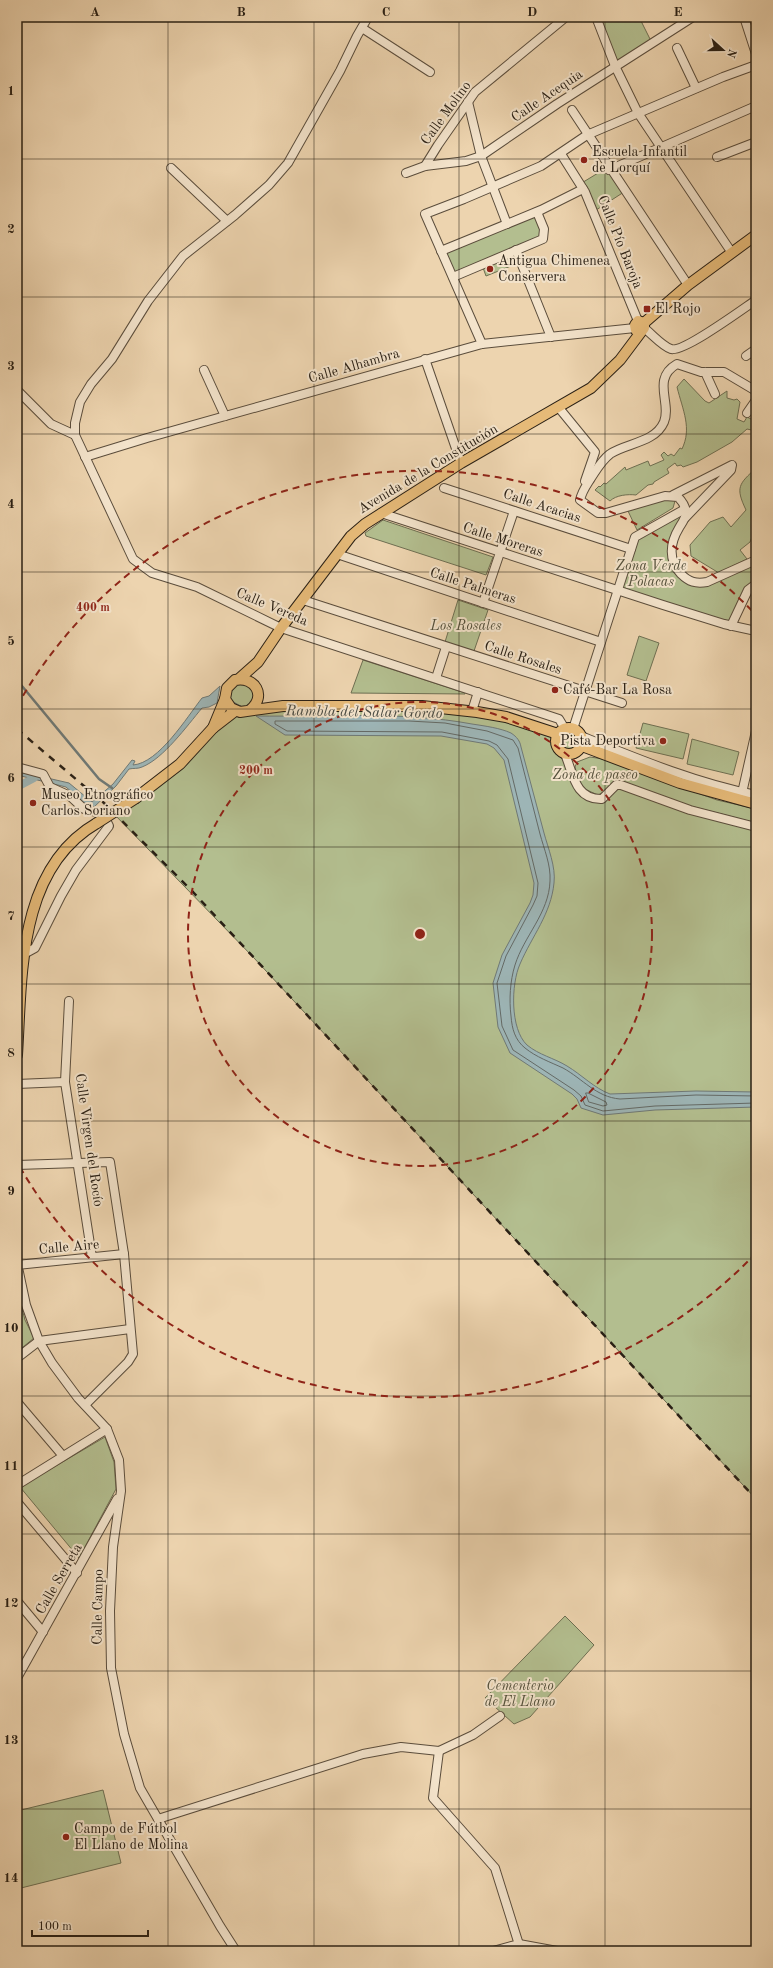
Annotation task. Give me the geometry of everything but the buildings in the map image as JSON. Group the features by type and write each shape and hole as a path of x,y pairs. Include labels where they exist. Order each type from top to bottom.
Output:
{"main road":[{"name":"Avenida de la Constitución","path":"258,662 281,628 351,536 381,513 591,388 620,360 640,327 688,286 756,236"},
{"path":"213,728 226,699 227,688 258,662"},
{"path":"250,710 257,702 256,674 258,662"},
{"path":"240,678 246,679 265,699 284,706"},
{"path":"226,699 227,704 235,711 243,712 284,706 422,706 472,711 506,717 565,730 581,741 680,783 726,797 756,804"},
{"path":"17,1055 20,972 33,906 44,881 70,845 96,823 136,798 178,766 213,728 235,711"},
{"path":"565,730 557,746 565,754 576,753 581,741"}],"street":[{"name":"Calle Vereda","path":"368,17 340,71 288,163 269,185 227,222 183,256 148,301 112,359 91,384 80,402 75,422 75,435 133,559 152,574 197,587 281,628 559,719 565,730"},
{"name":"Calle Molino","path":"425,166 468,102 488,80 566,17"},
{"path":"596,17 616,66 638,113 660,148 732,253"},
{"name":"Calle Acequia","path":"406,173 425,166 466,161 481,156 616,66 693,17"},
{"path":"744,17 756,54"},
{"path":"362,28 430,72"},
{"path":"677,48 696,88"},
{"path":"482,344 424,214 493,187 541,166 561,154 586,135 696,88 756,65"},
{"path":"468,102 481,156 507,224"},
{"path":"610,170 756,106"},
{"path":"572,110 586,135 688,286"},
{"path":"717,157 756,142"},
{"name":"Calle Pío Baroja","path":"561,154 583,189 640,327"},
{"path":"171,168 227,222"},
{"path":"441,252 537,212 583,189"},
{"path":"453,277 543,239 545,235 544,229 537,212"},
{"path":"516,250 551,336"},
{"path":"640,327 672,350 678,349 703,335 756,300"},
{"name":"Calle Alhambra","path":"85,457 424,359 482,344 640,327"},
{"path":"746,356 756,348"},
{"path":"424,359 461,464"},
{"path":"582,491 603,459 622,448 636,444 662,426 665,414 663,388 665,378 677,364 705,372 724,372 756,391"},
{"path":"204,370 225,416"},
{"path":"705,372 715,394"},
{"path":"17,390 51,424 75,435"},
{"path":"747,413 756,400"},
{"path":"559,408 595,452 580,500 585,505 598,513 606,514 665,496 673,495 732,465 731,470 685,518 674,538 671,550 672,559 682,574 691,581 699,583 707,582 756,560"},
{"name":"Calle Acacias","path":"444,488 632,549"},
{"path":"673,495 682,502 685,509 685,518"},
{"path":"565,730 585,691 635,537 685,509"},
{"path":"483,603 514,511"},
{"name":"Calle Moreras","path":"381,513 618,591 731,626 756,631"},
{"name":"Calle Palmeras","path":"337,554 601,642"},
{"path":"731,626 748,590 756,584"},
{"name":"Calle Rosales","path":"303,600 622,703"},
{"path":"436,678 446,647"},
{"path":"472,711 478,692"},
{"path":"742,793 756,731"},
{"path":"581,741 742,793 756,795"},
{"path":"565,754 579,791 597,799 602,799 616,785 621,785 690,810 756,827"},
{"path":"17,767 43,774 50,786 70,796 84,809 103,814 110,826 76,870 35,948 24,954"},
{"name":"Calle Virgen del Rocío","path":"69,1001 65,1082 92,1257"},
{"path":"17,1084 65,1082"},
{"path":"17,1165 110,1162 124,1254 133,1354 128,1362 84,1406"},
{"name":"Calle Aire","path":"17,1264 124,1254"},
{"name":"Calle Campo","path":"17,1264 26,1305 39,1340 52,1363 84,1406 107,1429 119,1460 121,1491 113,1547 110,1611 111,1668 124,1734 140,1788 236,1951"},
{"path":"17,1358 39,1340 130,1329"},
{"path":"17,1402 63,1456"},
{"path":"17,1485 107,1429"},
{"name":"Calle Serreta","path":"17,1678 111,1513 121,1491"},
{"path":"17,1502 77,1573"},
{"path":"17,1601 43,1632"},
{"path":"158,1819 363,1754 402,1747 439,1751 473,1735 500,1716"},
{"path":"439,1751 433,1798 495,1868 520,1948"},
{"path":"493,1951 520,1948 557,1951"}],"green space":[{"path":"596,17 639,17 652,43 615,66"},
{"path":"608,167 624,192 593,212 580,184"},
{"path":"537,212 545,235 516,250 521,262 486,276 482,265 453,277 441,251"},
{"path":"684,379 705,401 709,403 727,391 727,398 734,400 737,399 740,402 737,419 744,422 747,417 755,421 756,431 747,429 732,442 697,462 683,467 681,465 677,466 675,463 667,469 669,473 653,484 648,485 636,495 622,495 615,497 610,501 595,490 604,483 606,484 625,467 626,470 648,461 650,466 664,460 661,455 664,452 668,456 671,454 674,456 680,448 682,449 686,434 686,419 677,387"},
{"path":"756,468 756,527 750,542 740,550 747,559 719,573 691,556 690,545 710,522 723,517 731,527 746,510 741,496 740,486"},
{"path":"668,498 675,501 673,508 637,530 628,511"},
{"name":"Zona Verde Polacas","path":"685,509 674,538 675,565 699,583 756,560 756,584 731,626 618,591 635,537"},
{"path":"383,520 493,557 486,575 366,536 365,533"},
{"name":"Los Rosales","path":"458,600 488,610 474,651 445,642"},
{"path":"639,636 659,643 646,681 627,675"},
{"path":"363,660 465,693 465,694 351,693"},
{"path":"241,680 256,691 250,708 232,707 228,688"},
{"path":"430,707 485,713 556,738 557,746 562,752 576,786 597,799 616,785 756,826 756,1499 254,958 113,813 137,797 235,711"},
{"name":"Pista Deportiva","path":"643,723 689,734 683,759 636,748"},
{"path":"565,730 573,730 580,737 580,745 573,752 565,752 558,745 558,737"},
{"name":"Pista Deportiva","path":"692,739 739,752 733,775 687,764"},
{"name":"Zona de paseo","path":"590,757 603,759 717,800 756,809 756,823 679,803 623,782 598,795 580,787 575,767 577,762"},
{"path":"17,1290 25,1320 34,1338 17,1352"},
{"path":"105,1437 114,1462 116,1489 79,1558 20,1487"},
{"name":"Cementerio de El Llano","path":"565,1616 594,1645 530,1717 514,1724 485,1698"},
{"name":"Campo de Fútbol El Llano de Molina","path":"103,1790 121,1863 17,1889 17,1811"}],"water":[{"path":"220,686 217,703 209,707 202,708 166,750 150,763 139,768 129,769 116,786 93,808 90,808 66,787 17,775 17,771 69,783 92,802 113,784 132,760 135,761 133,765 143,762 162,748 172,738 202,698 209,696"},
{"path":"256,716 419,717 487,726 511,733 518,739 521,745 554,871 554,883 549,905 520,964 515,983 515,1018 521,1038 527,1045 567,1066 610,1094 696,1091 756,1092 756,1107 655,1110 603,1115 581,1108 577,1099 572,1094 510,1053 498,1027 493,983 502,955 530,903 533,895 534,883 504,760 494,748 487,744 441,736 285,735"}],"waterway":[{"name":"Rambla del Salar Gordo","path":"17,680 99,779 112,788"},
{"name":"Rambla del Salar Gordo","path":"232,702 241,707"},
{"path":"17,787 34,778 34,776"}],"railway":[{"path":"17,729 104,803 193,892 756,1499"}],"place":[{"name":"Escuela Infantil de Lorquí","path":"584,160"},
{"name":"Antigua Chimenea Conservera","path":"490,269"},
{"name":"El Rojo","path":"647,309"},
{"name":"Café-Bar La Rosa","path":"555,690"},
{"name":"Pista Deportiva","path":"663,741"},
{"name":"Museo Etnográfico Carlos Soriano","path":"33,803"},
{"name":"Campo de Fútbol El Llano de Molina","path":"66,1837"}]}
